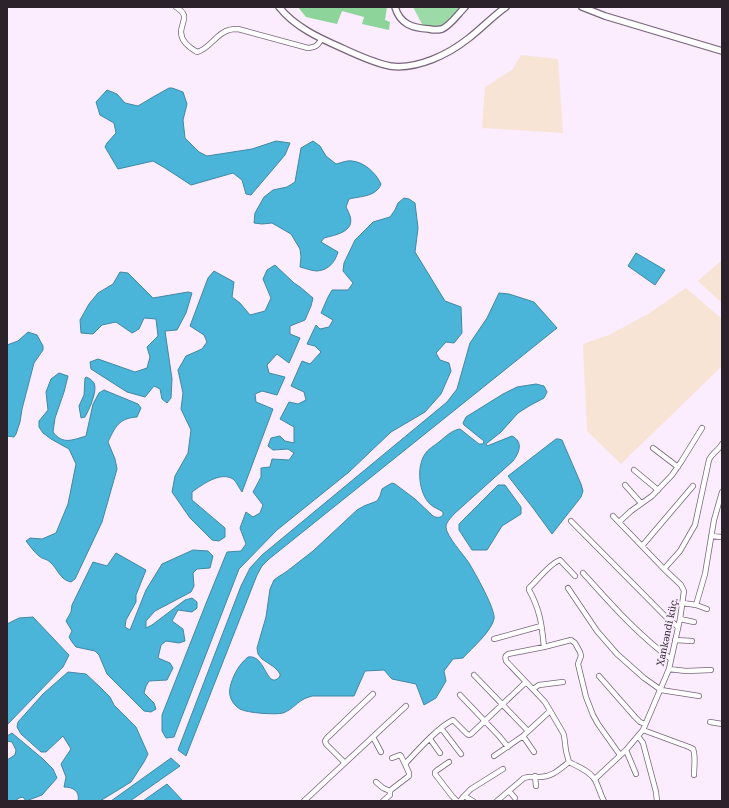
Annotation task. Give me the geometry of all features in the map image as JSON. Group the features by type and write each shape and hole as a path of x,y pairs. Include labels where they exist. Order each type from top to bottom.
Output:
{"street":[{"path":"176,7 183,13 185,18 181,33 184,40 197,52 202,51 219,35 228,30 238,29 308,48 317,46 321,40"},
{"path":"279,7 302,28 321,40 378,63 391,66 414,65 433,59 452,50 506,7"},
{"path":"395,7 399,17 407,24 418,29 438,30 446,26 465,7"},
{"path":"582,7 600,14 722,51"},
{"path":"619,522 658,490 678,467 702,428"},
{"path":"664,569 680,551 695,525 709,460 711,456 721,447"},
{"path":"653,448 678,467"},
{"path":"634,470 658,490"},
{"path":"625,485 641,503"},
{"path":"642,546 693,486"},
{"path":"696,605 705,574 711,536 720,509 722,492"},
{"name":"Xankəndi küç.","path":"595,780 626,750 638,736 645,724 669,669 680,619 684,590 683,587 613,516"},
{"path":"571,521 664,616 678,628"},
{"path":"711,536 722,537"},
{"path":"544,647 538,607 529,588 559,560 575,576"},
{"path":"583,572 640,633 671,659"},
{"path":"568,588 597,631 617,654 644,678 660,690 699,696"},
{"path":"683,603 708,609"},
{"path":"680,619 694,622"},
{"path":"494,639 542,626"},
{"path":"604,801 595,780 584,770 569,762 564,735 550,710 545,702 506,661 506,655 570,640 575,643 581,656 578,664 586,697 598,724 620,755"},
{"path":"675,640 692,641"},
{"path":"669,669 686,671 711,670"},
{"path":"474,674 528,731"},
{"path":"599,676 635,717 640,722 645,724"},
{"path":"406,764 441,728 453,720 469,735 526,682"},
{"path":"533,689 539,685 563,682"},
{"path":"345,763 326,744 325,741 373,694"},
{"path":"460,695 508,747"},
{"path":"304,801 406,706"},
{"path":"494,756 524,736 550,710"},
{"path":"710,722 722,724"},
{"path":"441,728 461,754"},
{"path":"642,730 694,749 694,775"},
{"path":"373,736 381,752"},
{"path":"524,736 534,752"},
{"path":"638,736 643,743 657,801"},
{"path":"430,739 440,753"},
{"path":"626,750 636,774"},
{"path":"383,801 390,795 390,791 409,776 410,773 400,755 392,758"},
{"path":"449,762 434,772 457,801"},
{"path":"497,801 524,778 528,776 544,776 556,773 569,762"},
{"path":"462,799 471,789 503,769"},
{"path":"535,776 536,786"},
{"path":"376,782 383,788 390,791"},
{"path":"508,791 515,798"},
{"path":"462,799 466,797 473,801"}],"shaded area":[{"path":"521,55 558,59 563,133 482,128 485,87 512,70"},
{"path":"722,260 722,303 698,281"},
{"path":"686,288 722,319 722,366 621,464 587,431 583,344 609,335 648,314"}],"green space":[{"path":"298,7 387,7 385,20 390,22 389,30 362,24 364,17 342,11 337,24 306,17"},
{"path":"413,7 461,7 441,26 423,26"}],"water":[{"path":"169,88 183,92 187,104 183,120 185,138 199,152 207,156 252,149 276,141 290,143 285,155 251,195 246,194 242,180 233,173 191,185 153,161 118,169 105,147 116,133 114,123 100,115 96,102 107,90 117,94 125,103 138,106"},
{"path":"313,141 320,146 326,156 336,164 346,161 361,163 373,172 381,184 372,194 349,199 346,207 350,216 350,226 343,232 324,238 321,242 338,252 337,256 328,267 317,271 300,267 300,249 291,234 272,223 254,223 255,213 264,197 273,190 287,187 295,182 301,148"},
{"path":"404,198 415,203 418,228 415,252 445,301 461,307 462,333 454,343 446,342 436,353 440,360 449,363 451,371 441,394 425,412 391,432 349,472 277,530 239,569 174,737 166,738 162,731 162,715 227,552 241,551 246,544 240,528 246,512 253,517 260,513 263,505 253,492 261,477 261,468 270,467 272,459 289,460 294,453 288,449 273,450 268,446 271,438 280,436 285,441 294,443 294,427 280,419 289,402 298,404 306,400 304,392 291,386 302,361 310,364 321,352 315,346 307,344 316,325 320,329 329,327 333,320 321,313 332,290 348,290 353,283 343,271 344,263 355,240 373,222 390,217 398,203"},
{"path":"636,253 665,270 655,285 628,266"},
{"path":"275,265 313,298 305,320 290,326 290,334 300,338 289,363 277,354 267,365 269,373 285,377 277,395 262,391 255,394 256,402 273,409 242,492 233,479 223,477 211,480 192,492 192,500 225,528 225,537 219,541 212,540 190,518 172,492 175,476 188,453 191,430 181,409 183,393 178,370 186,356 202,349 207,342 204,335 190,326 208,278 214,271 234,282 232,297 240,303 250,315 265,311 271,298 263,279 267,270"},
{"path":"120,272 128,273 153,298 188,292 192,293 186,313 177,330 165,331 172,379 171,398 167,403 162,399 160,389 154,386 145,397 127,392 91,369 90,362 98,359 135,372 147,368 150,357 147,347 158,336 156,319 144,318 139,329 132,333 116,322 102,325 93,334 81,333 80,320 89,304 98,293 113,284"},
{"path":"499,293 509,294 534,302 557,328 262,566 257,575 186,756 178,750 241,586 250,568 262,555 447,402 457,389 470,343 487,318"},
{"path":"28,332 37,335 43,346 43,350 34,363 16,434 14,437 7,436 7,345 18,341"},
{"path":"59,373 68,376 55,418 53,432 60,439 68,440 86,436 93,404 99,393 104,390 138,404 141,408 137,417 126,419 118,424 108,442 115,459 117,469 102,522 75,579 71,582 64,579 49,561 37,554 26,541 30,538 42,539 56,533 68,504 76,464 69,449 51,439 43,433 39,427 39,421 48,410 46,392 51,379"},
{"path":"86,377 94,383 95,390 87,414 85,417 81,418 79,406 84,395"},
{"path":"536,384 544,386 547,392 544,398 518,413 501,432 486,444 487,446 512,436 516,438 519,444 515,458 454,514 446,525 449,535 469,563 484,591 492,608 494,619 489,629 476,645 463,658 453,659 444,671 446,681 436,698 424,705 416,684 392,679 384,670 365,671 354,696 312,696 303,699 286,712 279,714 255,713 237,707 230,697 230,688 236,671 248,657 252,657 259,661 271,679 276,680 280,676 274,667 262,659 258,654 257,648 266,617 270,589 274,580 313,551 357,510 377,501 382,489 392,483 415,499 433,516 442,516 443,512 433,507 426,500 421,487 420,466 426,452 449,434 460,429 479,444 483,444 484,441 464,425 463,423 466,417 517,387"},
{"path":"556,439 562,440 583,491 581,497 552,534 508,476"},
{"path":"498,485 505,485 521,507 521,514 502,526 487,550 472,550 459,530 459,524"},
{"path":"193,550 208,551 213,556 210,568 197,569 193,573 194,586 191,592 155,611 146,621 146,628 185,600 192,598 197,602 197,608 192,612 178,610 172,621 183,629 185,641 179,643 166,641 161,645 158,658 170,663 173,668 167,680 149,681 144,693 154,703 156,709 151,712 144,711 107,674 99,655 95,651 76,647 69,637 72,631 66,621 71,612 72,605 93,562 107,566 116,553 146,570 136,595 136,602 126,620 125,627 130,630 146,590 162,564"},
{"path":"33,617 69,655 63,667 7,725 7,624 19,618"},
{"path":"68,672 86,674 110,697 114,705 136,727 148,754 131,782 100,801 78,801 78,795 75,790 64,787 66,777 61,764 71,749 63,736 46,752 41,752 21,734 17,727 18,722 43,694"},
{"path":"12,733 53,769 57,778 42,795 26,801 23,797 15,801 7,801 7,760 15,755 16,750 12,742 7,741 7,736"},
{"path":"171,758 180,766 130,801 111,801"},
{"path":"167,784 183,801 143,801"}]}
